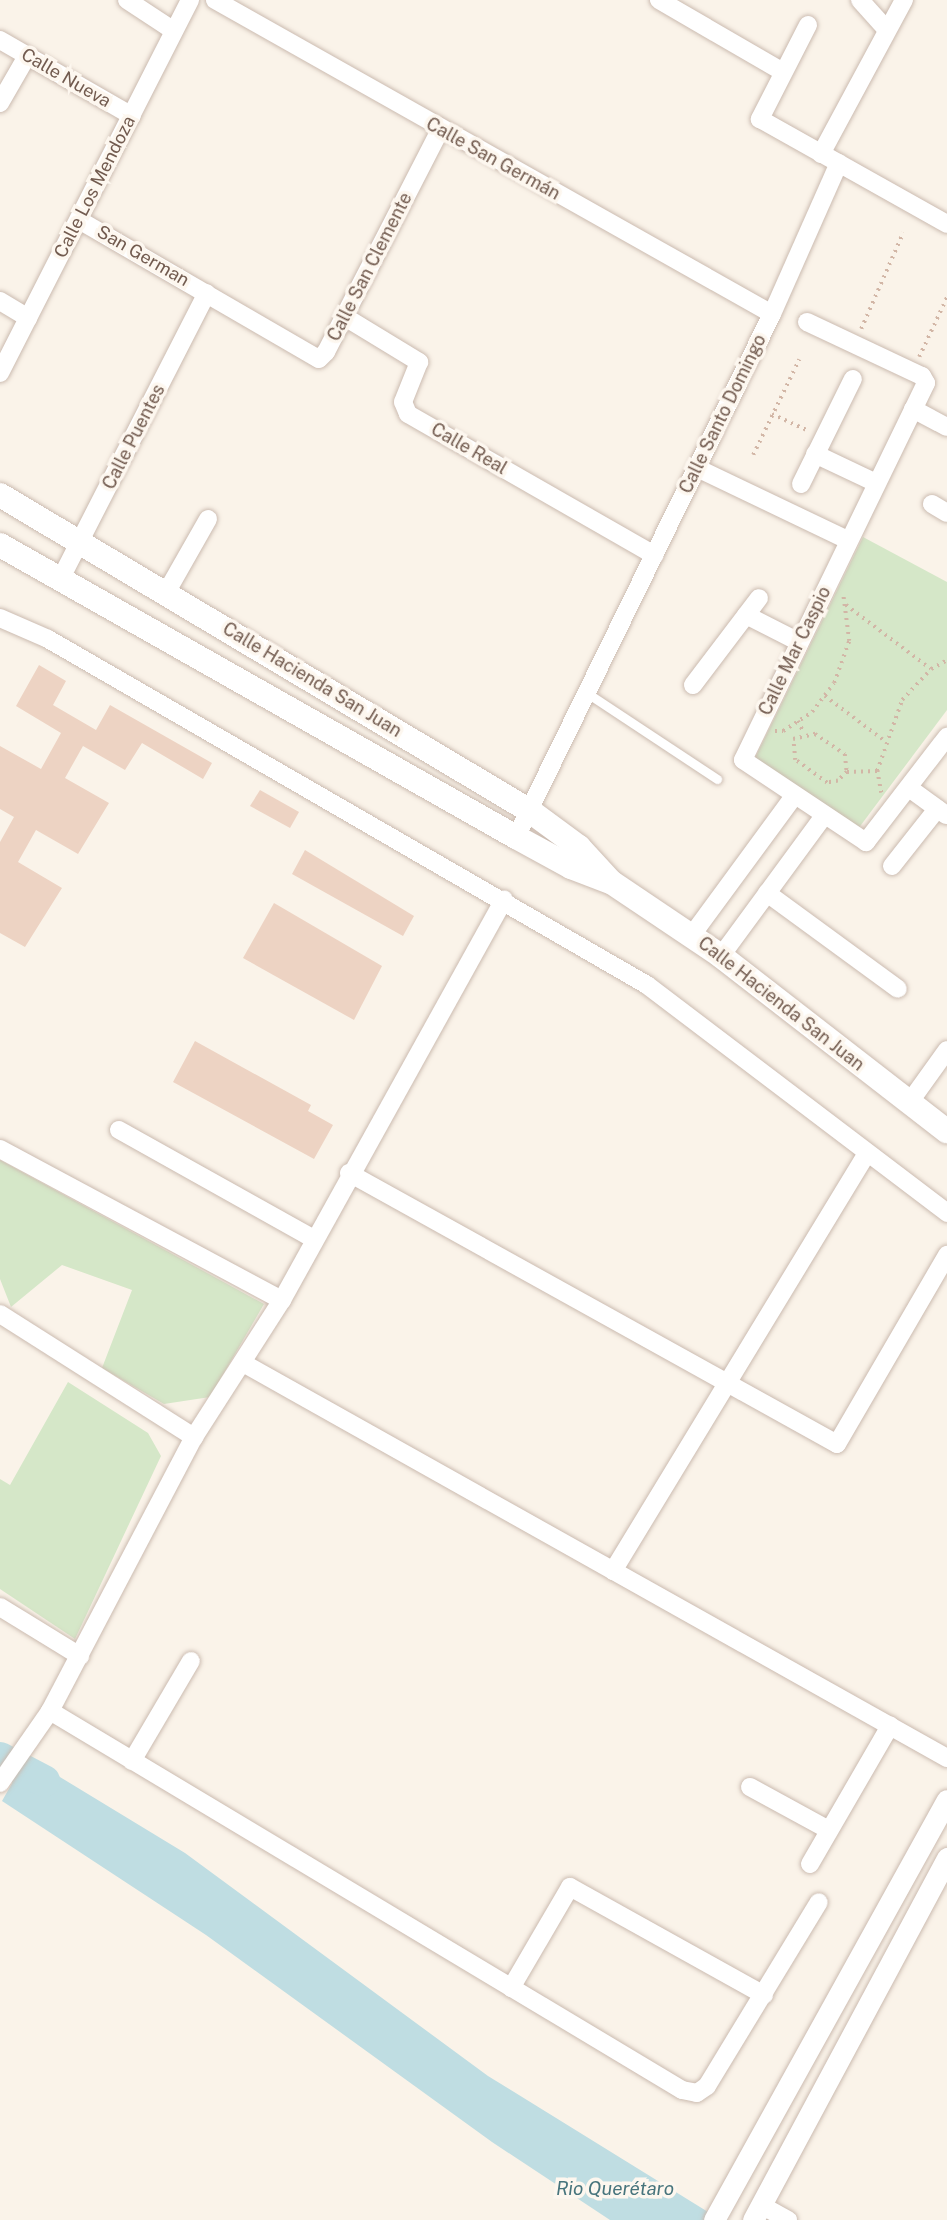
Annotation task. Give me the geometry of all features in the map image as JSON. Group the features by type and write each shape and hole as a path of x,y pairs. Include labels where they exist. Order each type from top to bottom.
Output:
{"main road":[{"name":"Calle Hacienda San Juan","path":"0,495 530,810 579,847 611,882"},
{"name":"Calle Hacienda San Juan","path":"0,545 516,837 571,867 611,882 721,956 947,1130"}],"street":[{"path":"127,0 174,31"},
{"name":"Calle Los Mendoza","path":"0,373 190,0"},
{"name":"Calle San Germán","path":"215,0 440,130 772,314"},
{"path":"659,0 783,72"},
{"path":"860,0 886,29"},
{"path":"821,154 904,0"},
{"path":"808,24 760,119 947,224"},
{"name":"Calle Nueva","path":"0,40 132,116"},
{"path":"0,103 27,55"},
{"name":"Calle San Clemente","path":"206,293 319,359 345,317 440,130"},
{"name":"Calle Santo Domingo","path":"516,837 772,314 839,163"},
{"name":"San German","path":"79,220 206,293"},
{"name":"Calle Puentes","path":"60,580 206,293"},
{"path":"0,301 28,318"},
{"name":"Calle Real","path":"345,317 419,362 403,402 408,414 654,555"},
{"path":"807,322 912,371"},
{"name":"Calle Mar Caspio","path":"885,819 866,842 743,760 926,381 912,371"},
{"path":"801,484 853,379"},
{"path":"913,409 947,428"},
{"path":"816,454 876,483"},
{"path":"697,468 847,540"},
{"path":"166,593 208,519"},
{"path":"693,685 759,598"},
{"path":"746,615 799,642"},
{"path":"0,618 48,639 504,899 647,985 947,1213"},
{"path":"885,819 947,737"},
{"path":"892,866 942,813 909,788"},
{"path":"692,935 794,796"},
{"path":"721,956 824,816"},
{"path":"767,893 898,989"},
{"path":"0,1783 50,1712 194,1437 282,1300 349,1173 504,899"},
{"path":"909,1102 947,1050"},
{"path":"119,1130 314,1239"},
{"path":"0,1149 282,1300"},
{"path":"613,1571 867,1153"},
{"path":"349,1173 729,1381 836,1444 947,1255"},
{"path":"0,1314 194,1437"},
{"path":"243,1363 947,1758"},
{"path":"0,1606 79,1656"},
{"path":"132,1761 191,1661"},
{"path":"50,1712 682,2090 697,2093 707,2086 765,1995 819,1902"},
{"path":"810,1864 890,1726"},
{"path":"750,1787 829,1830"},
{"path":"716,2215 947,1800"},
{"path":"788,2220 757,2212 947,1858"},
{"path":"511,1988 570,1887 765,1995"}],"lane":[{"path":"587,693 717,779"}],"path":[{"path":"854,344 903,233"},
{"path":"912,371 947,297"},
{"path":"753,455 800,360"},
{"path":"772,414 823,438"},
{"path":"755,731 783,732 799,721 834,683 849,640 844,604 834,569"},
{"path":"844,604 930,669"},
{"path":"885,819 877,771 885,741 902,700 930,669 947,660"},
{"path":"825,695 885,741"},
{"path":"799,721 804,733"},
{"path":"848,772 845,754 815,734 804,733 793,739 795,760 827,782 838,781 848,772 877,771"}],"green space":[{"path":"863,537 947,582 947,710 858,829 755,758"},
{"path":"0,1160 264,1304 210,1397 164,1404 102,1368 132,1290 62,1265 11,1307 0,1279"},
{"path":"68,1382 148,1433 161,1456 75,1639 0,1589 0,1479 10,1485"}],"water":[{"name":"Rio Querétaro","path":"27,1757 185,1853 488,2076 721,2220 610,2220 492,2142 206,1935 2,1801"}],"building":[{"path":"39,665 66,681 53,705 96,730 110,705 212,763 203,779 142,743 125,770 83,746 65,778 109,803 78,854 36,830 18,862 62,888 25,947 0,933 0,842 14,817 0,809 0,746 41,769 61,733 16,706"},
{"path":"260,790 299,812 290,828 250,806"},
{"path":"305,850 414,916 403,936 292,874"},
{"path":"274,903 382,966 354,1020 243,958"},
{"path":"195,1041 311,1105 308,1111 333,1125 314,1159 173,1082"}],"waterway":[{"path":"0,1758 44,1781"}]}
